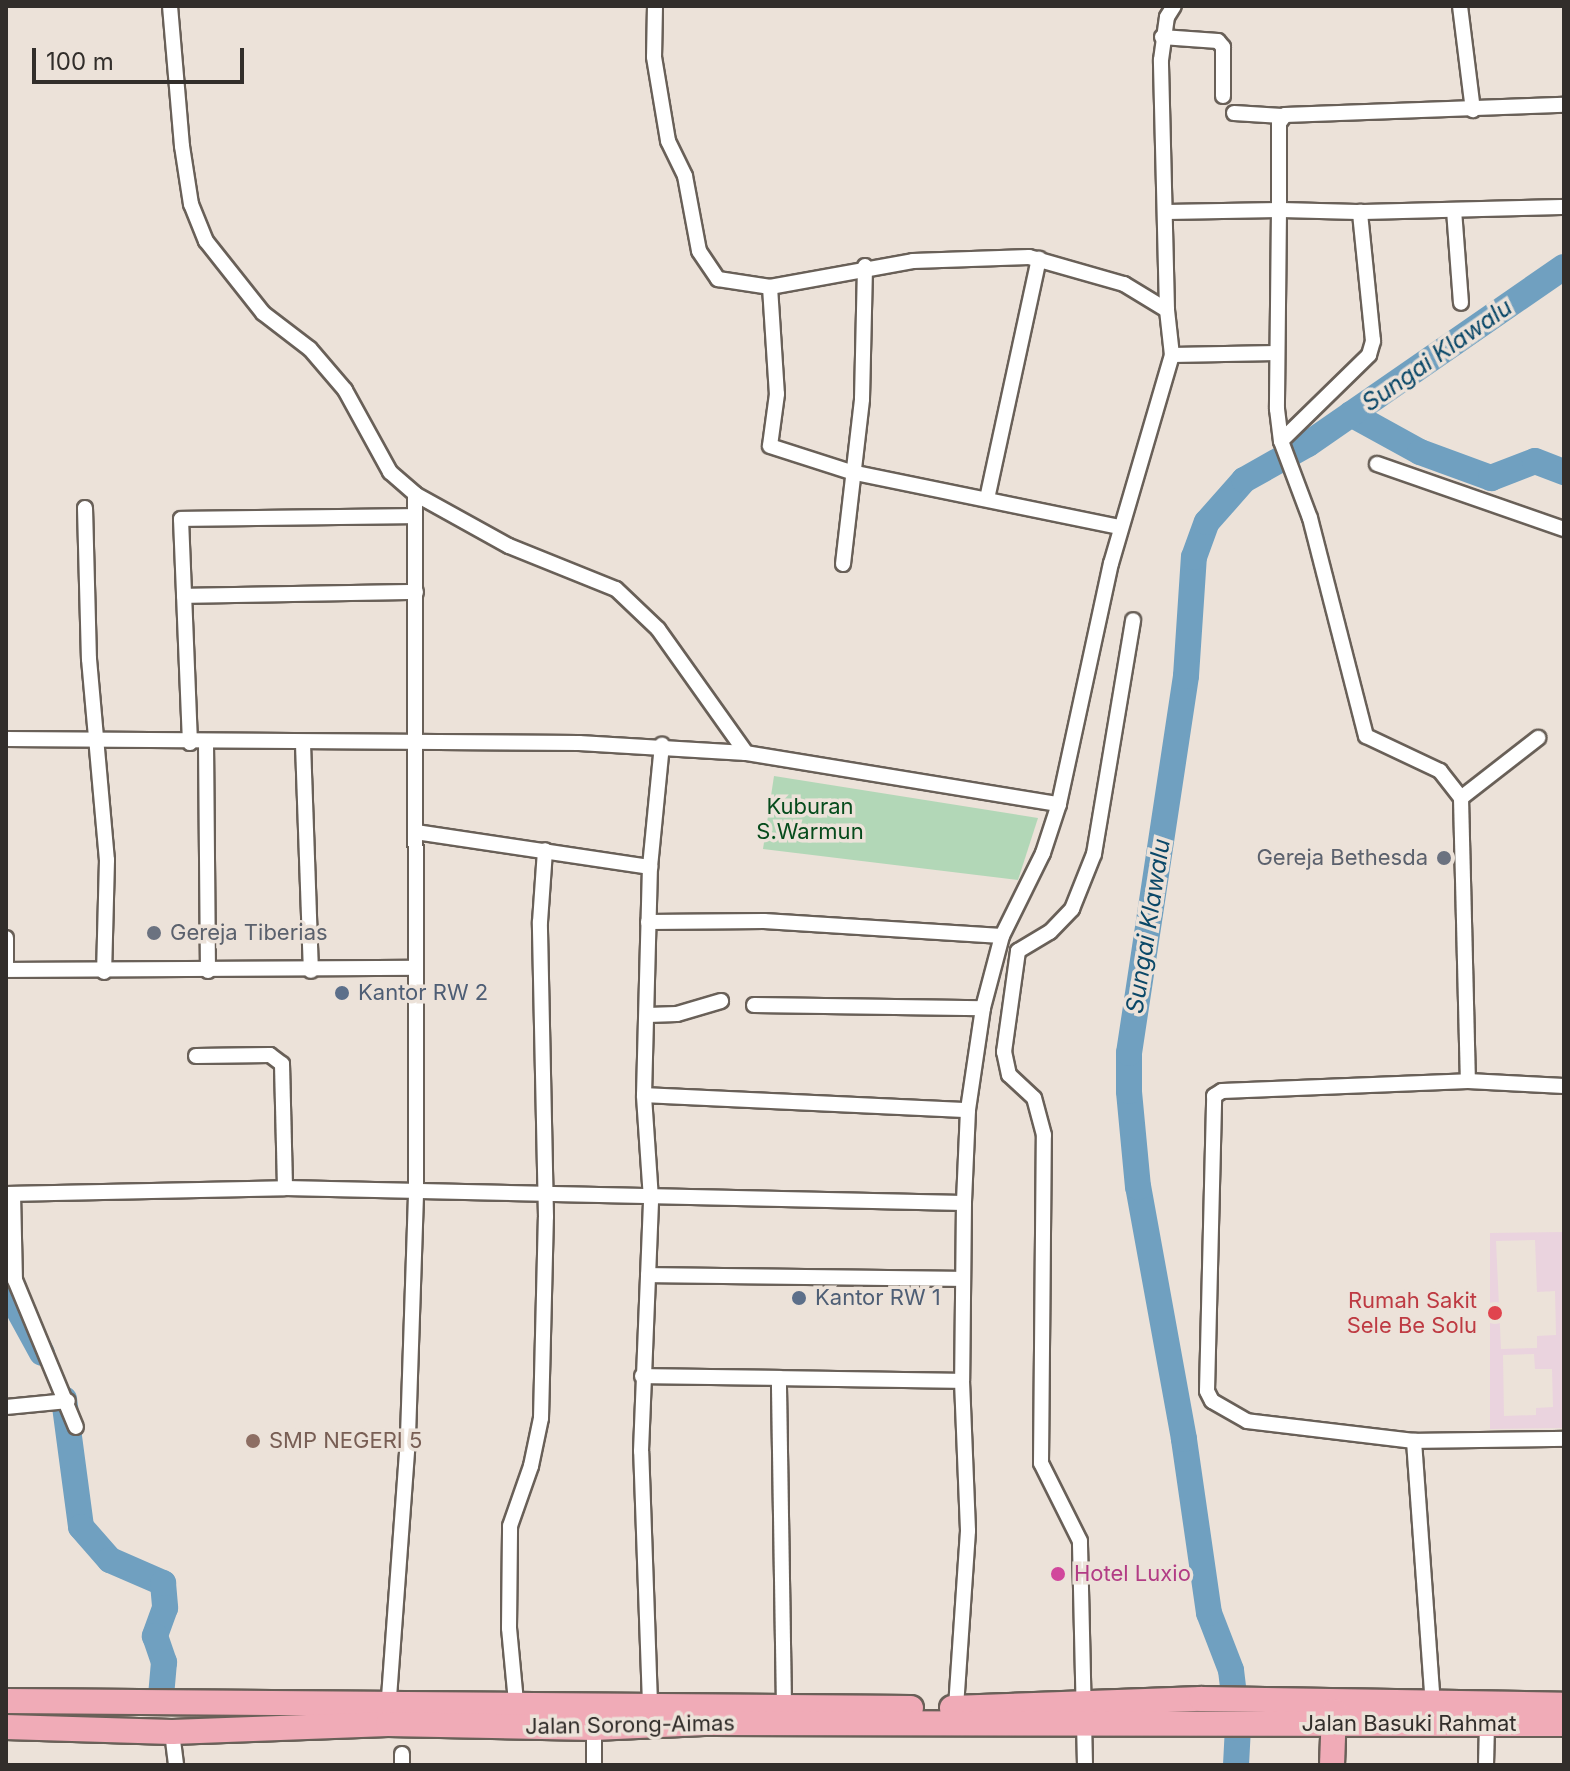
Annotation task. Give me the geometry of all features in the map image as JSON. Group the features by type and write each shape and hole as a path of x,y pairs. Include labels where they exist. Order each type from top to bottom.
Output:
{"highway":[{"name":"Jalan Sorong-Aimas","path":"6,1701 388,1713 594,1728 1086,1712 1256,1711"},
{"name":"Jalan Sorong-Aimas","path":"6,1727 172,1732 516,1702 1086,1712"},
{"name":"Jalan Basuki Rahmat","path":"1334,1715 1433,1706 1564,1705"},
{"name":"Jalan Basuki Rahmat","path":"1256,1711 1487,1724 1564,1724"},
{"path":"1332,1765 1334,1715"}],"street":[{"path":"170,6 182,146 191,204 206,241 255,305 310,349 337,380 390,472 415,494 509,546 616,589 658,629 746,753"},
{"path":"655,6 659,98 668,141 685,176 699,251 718,279 770,287 865,266 974,256 1039,259 1124,284 1167,310"},
{"path":"956,1708 968,1531 962,1381 968,1110 983,1008 1002,936 1043,853 1059,804 1120,527 1172,355 1167,310 1162,37 1174,6"},
{"path":"1460,6 1473,110"},
{"path":"1162,37 1218,41 1223,47 1223,96"},
{"path":"1234,113 1282,116 1564,105"},
{"path":"1282,116 1277,353 1284,449 1310,518 1366,736 1440,771 1461,798 1468,1081"},
{"path":"1166,212 1360,212 1564,207"},
{"path":"1454,210 1461,303"},
{"path":"1284,449 1369,355 1373,341 1360,212"},
{"path":"987,499 1039,259"},
{"path":"843,564 851,472 862,399 865,266"},
{"path":"770,287 777,394 768,442 851,472 1120,527"},
{"path":"1172,355 1277,353"},
{"path":"1377,464 1564,529"},
{"path":"388,1713 408,1436 416,1194 415,494"},
{"path":"85,508 95,742 107,860 104,972"},
{"path":"190,743 181,519 415,516"},
{"path":"184,596 416,592"},
{"path":"1085,1765 1080,1541 1041,1463 1044,1135 1034,1098 1009,1075 1004,1052 1018,951 1062,922 1082,889 1094,854 1133,620"},
{"path":"1461,798 1538,738"},
{"path":"6,739 662,745 746,753 1059,804"},
{"path":"206,743 208,971"},
{"path":"303,744 311,971"},
{"path":"650,1704 642,1376 651,1199 644,1095 650,867 662,745"},
{"path":"416,832 650,867"},
{"path":"516,1702 509,1628 510,1526 531,1466 541,1418 546,1197 540,952 545,850"},
{"path":"648,922 764,921 1002,936"},
{"path":"6,938 6,968 104,972 416,968"},
{"path":"648,1015 677,1014 721,1001"},
{"path":"754,1005 983,1008"},
{"path":"196,1056 270,1055 282,1064 285,1188"},
{"path":"1564,1086 1468,1081 1222,1091 1213,1101 1207,1391 1212,1401 1231,1415 1261,1424 1414,1441 1564,1439"},
{"path":"644,1095 968,1110"},
{"path":"76,1427 62,1402 15,1280 9,1194 84,1197 285,1188 546,1197 964,1203"},
{"path":"648,1275 963,1279"},
{"path":"642,1376 962,1381"},
{"path":"779,1378 784,1706"},
{"path":"6,1407 62,1402"},
{"path":"1414,1441 1433,1706"},
{"path":"1486,1765 1487,1724"},
{"path":"594,1728 594,1765"},
{"path":"172,1732 176,1765"}],"shaded area":[{"name":"Rumah Sakit Sele Be Solu","path":"1564,1232 1564,1428 1490,1429 1490,1233","holes":["1535,1240 1537,1292 1555,1291 1556,1335 1537,1336 1537,1348 1501,1349 1496,1241","1534,1354 1535,1369 1552,1369 1553,1407 1536,1408 1536,1415 1504,1416 1503,1355"]}],"green space":[{"name":"Kuburan S.Warmun","path":"774,776 1038,818 1018,880 763,849"}],"waterway":[{"name":"Sungai Klawalu","path":"1236,1765 1238,1728 1231,1670 1209,1613 1184,1439 1138,1187 1129,1091 1129,1053 1186,676 1194,557 1207,522 1244,480 1308,444 1564,267"},
{"path":"1351,414 1420,452 1491,478 1535,461 1564,472"},
{"path":"6,1287 42,1353"},
{"path":"64,1399 81,1527 110,1560 163,1583 165,1608 155,1636 164,1662 161,1696"}],"place":[{"name":"Gereja Bethesda","path":"1444,858"},
{"name":"Gereja Tiberias","path":"154,933"},
{"name":"Kantor RW 2","path":"342,993"},
{"name":"Kantor RW 1","path":"799,1298"},
{"name":"Rumah Sakit Sele Be Solu","path":"1495,1313"},
{"name":"SMP NEGERI 5","path":"253,1441"},
{"name":"Hotel Luxio","path":"1058,1574"}]}
